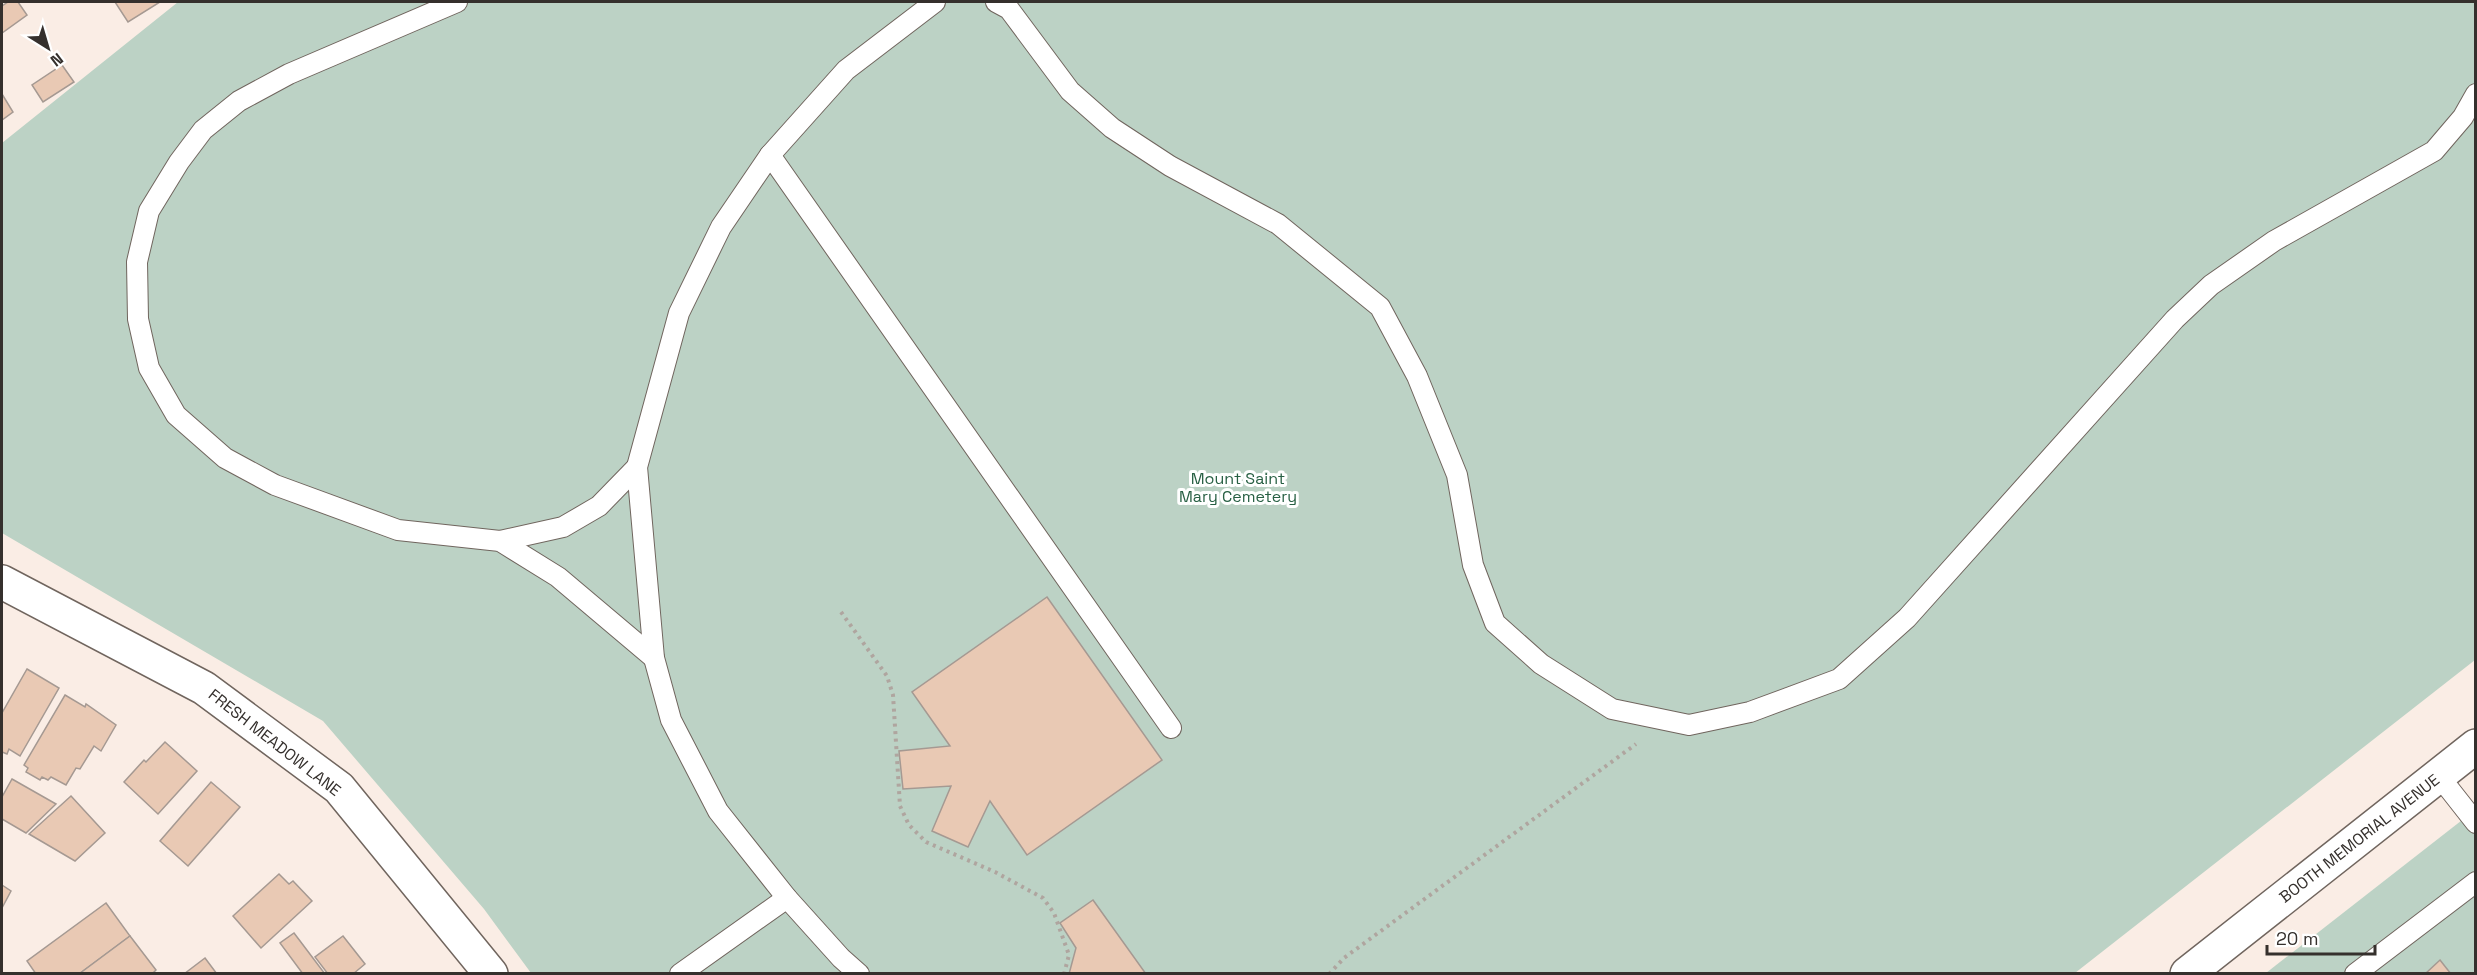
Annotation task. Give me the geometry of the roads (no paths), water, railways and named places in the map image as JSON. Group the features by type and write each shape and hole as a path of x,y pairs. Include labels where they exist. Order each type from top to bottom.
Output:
{"street":[{"name":"FRESH MEADOW LANE","path":"2,582 204,688 339,788 491,974"},
{"name":"BOOTH MEMORIAL AVENUE","path":"2204,969 2475,746"}],"lane":[{"path":"457,2 289,74 239,101 203,130 179,162 149,211 137,262 138,319 149,368 176,415 225,458 275,485 398,530 500,541 564,527 599,506 637,467"},
{"path":"859,974 841,958 787,898 718,811 671,720 654,658 637,467 680,313 721,227 770,155 846,70 935,2"},
{"path":"996,2 1009,9 1070,92 1112,128 1170,166 1278,224 1380,307 1417,376 1457,476 1473,565 1495,622 1541,664 1612,709 1689,725 1750,712 1839,679 1908,618 2175,319 2211,285 2274,241 2434,151 2463,117 2475,94"},
{"path":"770,155 1172,728"},
{"path":"500,541 558,577 654,658"},
{"path":"2439,776 2475,823"},
{"path":"2355,974 2475,882"},
{"path":"680,974 787,898"}],"park label":[{"name":"Mount Saint Mary Cemetery","path":"1238,487"}]}
